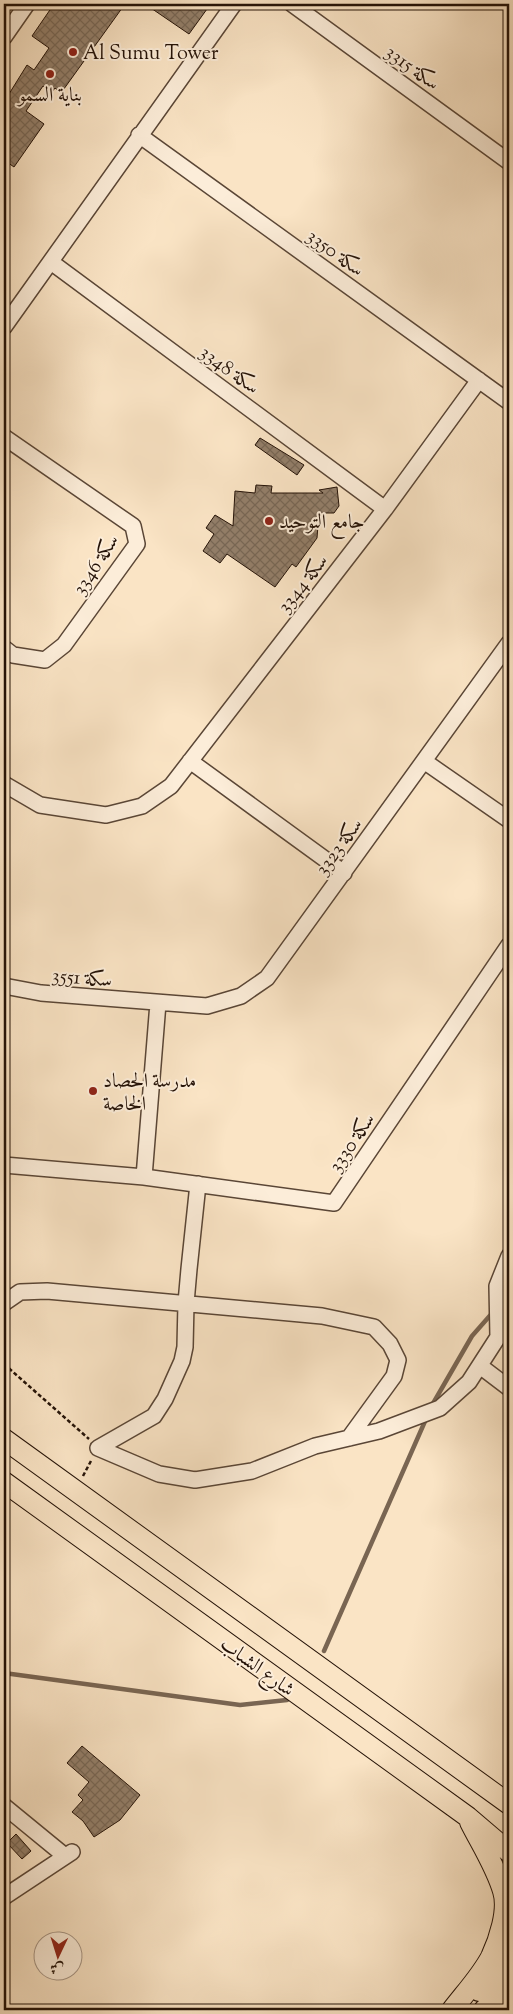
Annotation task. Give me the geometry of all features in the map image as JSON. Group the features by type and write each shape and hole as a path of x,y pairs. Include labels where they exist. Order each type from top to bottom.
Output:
{"main road":[{"name":"شارع الشباب","path":"4,1439 509,1804"},
{"name":"شارع الشباب","path":"4,1482 468,1818 509,1852"},
{"path":"452,2010 490,1958 500,1930 504,1908 504,1892 468,1818"},
{"path":"460,2010 509,1961"},
{"path":"484,2010 509,1989"}],"street":[{"path":"4,38 27,4"},
{"path":"4,327 234,4"},
{"name":"سكة 3315","path":"292,4 509,162"},
{"name":"سكة 3350","path":"139,135 509,402"},
{"name":"سكة 3348","path":"51,262 385,509"},
{"name":"سكة 3344","path":"4,784 40,804 106,815 142,806 171,786 385,509 480,380"},
{"name":"سكة 3346","path":"4,437 133,526 136,544 64,645 45,660 13,654 4,648"},
{"name":"سكة 3323","path":"158,1003 207,1006 240,996 267,978 509,642"},
{"path":"424,760 509,820"},
{"path":"190,761 344,873"},
{"name":"سكة 3330","path":"4,1165 144,1176 334,1202 509,945"},
{"name":"سكة 3551","path":"4,986 41,993 158,1003"},
{"path":"144,1176 158,1003"},
{"path":"98,1448 154,1416 166,1399 182,1361 185,1347 186,1303 198,1184"},
{"path":"98,1448 159,1474 195,1480 252,1471 315,1446 379,1430 440,1408 470,1382 504,1334 497,1286 509,1256"},
{"path":"4,1302 20,1292 28,1290 322,1316 374,1327 390,1344 398,1360 394,1376 349,1438"},
{"path":"480,1366 509,1388"},
{"path":"4,1806 68,1854 4,1897"}],"path":[{"path":"4,1364 98,1448 75,1490"},
{"path":"4,1653 6,1662 4,1668"}],"building":[{"path":"54,4 125,4 61,93 55,88 52,92 43,86 26,111 44,124 14,167 4,160 4,102 27,65 34,70 49,48 32,36"},
{"path":"145,4 200,4 207,9 189,34"},
{"path":"260,438 304,465 297,475 255,445"},
{"name":"جامع التوحيد","path":"256,485 272,486 271,493 323,493 319,490 337,487 339,506 334,513 319,513 317,538 296,567 292,564 275,587 227,554 220,563 203,551 214,534 206,528 215,515 233,526 235,491 255,493"},
{"path":"82,1746 140,1795 120,1820 94,1837 83,1821 72,1812 83,1800 78,1795 89,1782 67,1763"},
{"path":"16,1834 31,1851 22,1859 7,1843"}],"waterway":[{"path":"502,1302 509,1293"},
{"path":"431,1407 472,1336 494,1311"},
{"path":"324,1651 426,1419"},
{"path":"4,1673 240,1705 287,1700"}],"place":[{"name":"Al Sumu Tower","path":"73,52"},
{"name":"بناية السمو","path":"50,74"},
{"name":"جامع التوحيد","path":"269,521"},
{"name":"مدرسة الحصاد الخاصة","path":"93,1091"}]}
